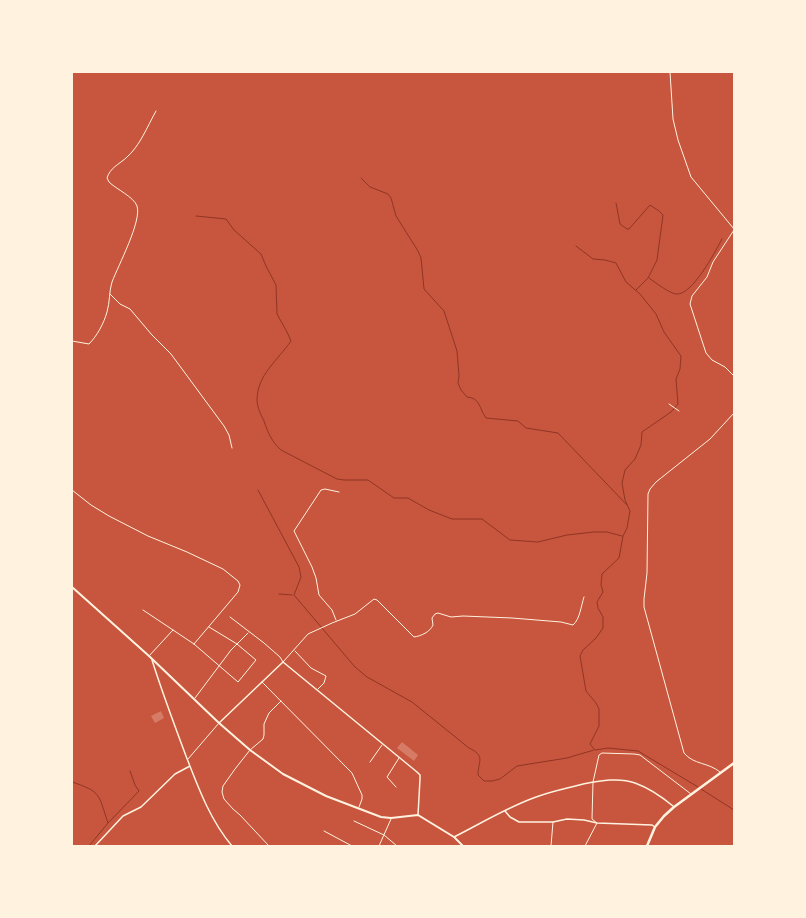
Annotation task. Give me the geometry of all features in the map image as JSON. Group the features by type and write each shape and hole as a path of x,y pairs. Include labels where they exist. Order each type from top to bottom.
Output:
{"main road":[{"path":"647,846 655,827 674,807 734,763"}],"street":[{"path":"72,587 149,656 219,723 250,750 283,774 326,796 381,817 391,818 418,815 454,838 463,846"},
{"path":"152,660 166,705 211,815 232,846"},
{"path":"219,723 283,662 420,775 418,815"},
{"path":"95,846 123,816 141,807 175,774 190,766"},
{"path":"454,838 505,811 538,796 593,782 610,780 634,783 659,795 674,807"},
{"path":"505,811 510,817 519,822 553,822 566,819 584,820 598,824 652,825 655,827"}],"lane":[{"path":"670,72 673,119 687,169 691,178 705,196 734,229 713,262 707,277 692,296 690,304 706,353 712,360 725,367 734,376"},
{"path":"72,341 89,344 93,340 107,312 112,282 125,254 138,212 135,202 114,186 107,178 108,173 112,168 126,158 136,147 156,112"},
{"path":"110,293 120,304 130,309 152,335 171,354 224,426 229,435 232,448"},
{"path":"669,404 679,411"},
{"path":"721,773 714,767 689,759 684,753 648,620 644,599 647,573 647,514 648,494 656,482 710,439 734,413"},
{"path":"337,621 332,610 319,595 316,578 312,567 294,531 320,494 321,490 325,489 338,492"},
{"path":"72,490 91,505 109,516 148,536 219,567 235,578 240,585 239,590 194,644"},
{"path":"230,617 264,643 280,657 283,662 308,634 355,614 374,599 377,600 414,637 419,637 430,630 433,625 432,618 438,613 451,617 512,618 562,622 573,625 576,623 578,618 584,597"},
{"path":"142,610 194,644 238,682 256,660 237,644 208,627"},
{"path":"149,656 173,630"},
{"path":"194,699 231,650 249,632"},
{"path":"294,650 311,668 326,676 324,683 317,690"},
{"path":"262,682 352,773 362,794 362,800 358,808"},
{"path":"269,846 224,799 222,792 223,786 250,750 262,739 264,735 264,724 270,710 281,701"},
{"path":"187,759 219,723"},
{"path":"370,762 383,744"},
{"path":"585,846 598,824 592,819 593,782 599,755 602,753 640,755 692,793"},
{"path":"396,787 387,777 399,758"},
{"path":"379,846 391,818"},
{"path":"354,821 384,835 397,846"},
{"path":"551,846 553,822"},
{"path":"324,831 352,846"}],"building":[{"path":"161,711 164,718 155,723 151,716"},
{"path":"402,742 418,755 414,761 397,748"}],"waterway":[{"path":"361,178 370,187 388,194 391,198 396,216 418,251 421,258 424,289 444,311 457,351 459,376 458,383 461,390 467,397 475,399 486,418 518,421 526,428 558,433 627,505"},
{"path":"616,203 620,224 627,229 629,229 650,205 663,215 657,260 648,278 636,290"},
{"path":"196,216 226,219 234,230 261,254 276,285 277,314 291,341 264,375 260,383 257,400 259,411 269,433 275,444 281,450 337,479 368,480 394,498 408,498 429,510 452,519 482,519 510,540 538,542 567,535 594,532 607,532 622,536"},
{"path":"649,278 670,292 676,294 682,293 696,281 722,239"},
{"path":"576,246 593,259 616,263 626,282 640,294 656,314 664,332 681,356 680,369 676,379 678,404 671,412 642,432 641,445 635,459 625,470 622,483 625,500 630,511 619,558 602,574 601,585 603,592 597,602 598,608 603,617 603,628 596,638 583,650 580,656 586,691 599,709 599,726 590,744 595,750 608,748 638,751 698,787"},
{"path":"258,490 299,567 301,577 294,595 355,667 367,677 412,702 478,754 480,759 478,775 484,781 500,779 517,766 567,758 594,750"},
{"path":"279,594 292,595"},
{"path":"108,823 139,791 130,771"},
{"path":"72,782 82,785 98,795 108,823 89,846"},
{"path":"701,789 734,810"}]}
